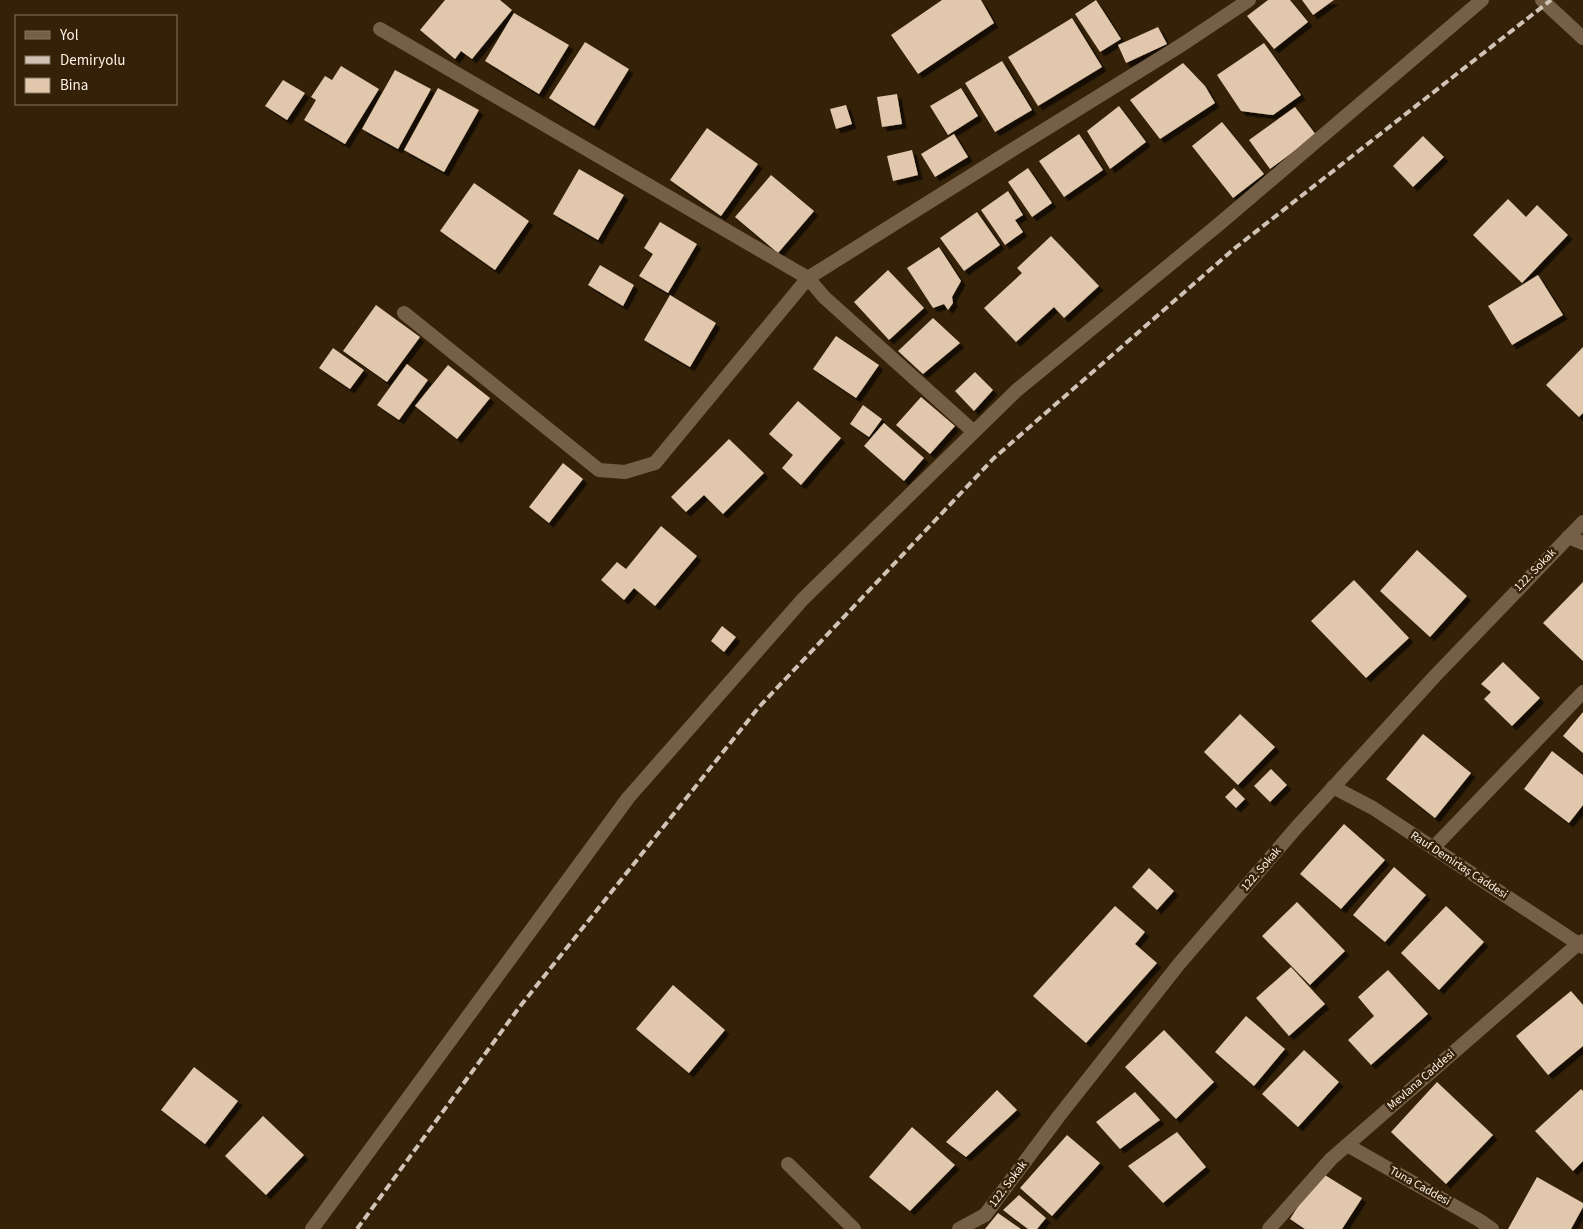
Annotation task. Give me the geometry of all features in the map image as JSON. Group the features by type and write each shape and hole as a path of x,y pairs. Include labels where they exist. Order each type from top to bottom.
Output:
{"street":[{"path":"404,313 599,470 625,472 655,463 808,278 1183,44 1249,0"},
{"path":"312,1229 628,798 803,599 1017,390 1226,218 1482,0"},
{"path":"1542,0 1583,38"},
{"path":"380,30 808,278 824,297 974,432"},
{"name":"122. Sokak","path":"958,1229 985,1215 1059,1116 1179,964 1296,828 1435,676 1583,522"},
{"path":"1568,537 1583,543"},
{"path":"1433,848 1583,692"},
{"name":"Rauf Demirtaş Caddesi","path":"1333,787 1373,808 1581,944"},
{"name":"Mevlana Caddesi","path":"1269,1229 1331,1159 1581,944"},
{"name":"Tuna Caddesi","path":"1347,1145 1492,1229"},
{"path":"788,1164 854,1229"}],"building":[{"path":"445,0 500,0 512,10 472,59 461,51 455,59 420,30"},
{"path":"942,0 981,0 994,23 918,74 891,35"},
{"path":"1096,0 1121,39 1100,52 1075,14"},
{"path":"1268,0 1290,0 1308,22 1274,49 1247,16"},
{"path":"1302,0 1334,0 1313,15"},
{"path":"514,13 569,45 539,94 485,61"},
{"path":"1072,18 1102,67 1038,106 1008,57"},
{"path":"1158,27 1167,44 1126,63 1118,45"},
{"path":"585,42 629,69 594,126 549,98"},
{"path":"1264,43 1301,95 1273,115 1241,111 1217,75"},
{"path":"1002,61 1032,110 995,132 965,83"},
{"path":"1183,63 1205,86 1215,103 1160,139 1130,100"},
{"path":"341,66 379,89 345,144 304,120 316,100 311,97 325,76 332,80"},
{"path":"395,70 431,89 398,149 362,129"},
{"path":"283,80 305,93 287,120 265,106"},
{"path":"438,88 479,110 444,172 404,150"},
{"path":"961,88 978,116 948,135 930,106"},
{"path":"897,94 902,124 882,127 877,97"},
{"path":"846,105 852,124 836,129 830,109"},
{"path":"1119,106 1146,142 1110,169 1087,131"},
{"path":"1295,107 1316,135 1270,169 1249,140"},
{"path":"1222,122 1264,174 1233,198 1192,146"},
{"path":"707,128 758,164 721,216 670,180"},
{"path":"954,134 968,157 935,177 921,154"},
{"path":"1079,134 1103,170 1064,197 1039,161"},
{"path":"1423,136 1444,157 1413,187 1393,166"},
{"path":"912,150 918,175 893,181 887,156"},
{"path":"1028,168 1052,203 1032,217 1008,182"},
{"path":"579,169 624,195 598,240 553,214"},
{"path":"771,175 814,211 778,253 735,217"},
{"path":"474,183 529,221 495,270 440,231"},
{"path":"1008,191 1023,215 1015,220 1023,232 1005,245 981,210"},
{"path":"1508,199 1526,217 1537,205 1568,235 1522,283 1473,235"},
{"path":"977,212 1000,245 964,271 940,238"},
{"path":"660,222 697,244 668,293 639,276 653,254 644,248"},
{"path":"1051,236 1099,286 1064,318 1054,307 1016,342 984,308 1022,273 1017,268"},
{"path":"939,247 961,281 952,297 953,303 948,310 944,304 933,308 907,268"},
{"path":"600,265 634,285 623,306 588,285"},
{"path":"888,270 924,308 889,340 854,302"},
{"path":"1538,275 1563,315 1512,345 1488,306"},
{"path":"670,295 716,323 690,367 644,340"},
{"path":"376,305 420,337 387,382 343,351"},
{"path":"933,318 960,343 923,374 898,351"},
{"path":"836,336 879,365 856,398 813,369"},
{"path":"1583,347 1583,413 1579,417 1546,385"},
{"path":"333,348 364,370 350,389 319,368"},
{"path":"407,364 428,380 399,420 377,405"},
{"path":"448,365 490,398 457,439 415,406"},
{"path":"975,372 993,390 974,411 955,391"},
{"path":"921,397 955,426 930,454 896,425"},
{"path":"798,401 841,438 801,485 782,468 793,455 769,434"},
{"path":"863,405 882,419 869,437 850,424"},
{"path":"884,423 924,458 904,481 864,446"},
{"path":"729,439 764,473 723,514 704,495 686,512 671,497"},
{"path":"563,463 583,479 549,523 529,507"},
{"path":"661,526 697,556 655,606 634,588 624,600 601,580 617,562 626,569"},
{"path":"1417,550 1467,596 1430,637 1380,591"},
{"path":"1354,580 1409,638 1366,678 1311,621"},
{"path":"1583,582 1583,661 1543,623"},
{"path":"722,626 736,637 724,652 711,641"},
{"path":"1503,662 1540,698 1512,726 1484,699 1491,692 1481,684"},
{"path":"1583,712 1583,753 1563,736"},
{"path":"1240,714 1275,747 1238,785 1204,752"},
{"path":"1423,734 1471,773 1435,818 1386,779"},
{"path":"1552,751 1583,775 1583,805 1569,823 1524,789"},
{"path":"1271,769 1287,785 1270,802 1254,786"},
{"path":"1234,788 1245,799 1236,808 1225,797"},
{"path":"1344,824 1385,860 1341,909 1300,874"},
{"path":"1394,867 1426,895 1385,942 1353,915"},
{"path":"1149,868 1174,891 1157,910 1132,887"},
{"path":"1297,902 1345,951 1310,985 1262,936"},
{"path":"1115,906 1145,932 1135,944 1157,963 1086,1043 1033,996"},
{"path":"1446,906 1484,942 1439,990 1401,953"},
{"path":"1291,967 1325,1004 1289,1036 1256,998"},
{"path":"1388,970 1428,1014 1371,1065 1348,1040 1374,1016 1358,997"},
{"path":"673,985 725,1030 689,1073 636,1029"},
{"path":"1571,991 1583,1005 1583,1046 1548,1075 1516,1036"},
{"path":"1246,1016 1285,1049 1254,1086 1215,1052"},
{"path":"1164,1030 1214,1082 1176,1119 1125,1067"},
{"path":"1304,1050 1339,1082 1298,1127 1262,1094"},
{"path":"194,1067 238,1101 205,1144 161,1110"},
{"path":"1437,1082 1493,1135 1446,1184 1391,1132"},
{"path":"1581,1089 1583,1091 1583,1161 1573,1171 1535,1131"},
{"path":"997,1090 1017,1110 966,1157 946,1142"},
{"path":"1135,1092 1160,1120 1120,1149 1096,1122"},
{"path":"263,1116 304,1155 266,1195 225,1156"},
{"path":"912,1127 955,1165 910,1211 869,1177"},
{"path":"1177,1132 1206,1167 1163,1203 1128,1166"},
{"path":"1067,1135 1100,1163 1052,1216 1020,1188"},
{"path":"1320,1172 1362,1198 1342,1229 1305,1229 1290,1219"},
{"path":"1537,1177 1583,1203 1583,1207 1571,1229 1508,1229"},
{"path":"1019,1195 1046,1218 1037,1229 1028,1229 1003,1210"},
{"path":"998,1213 1021,1229 985,1229"}],"railway":[{"path":"357,1229 518,1009 759,707 994,458 1235,248 1551,0"}]}
